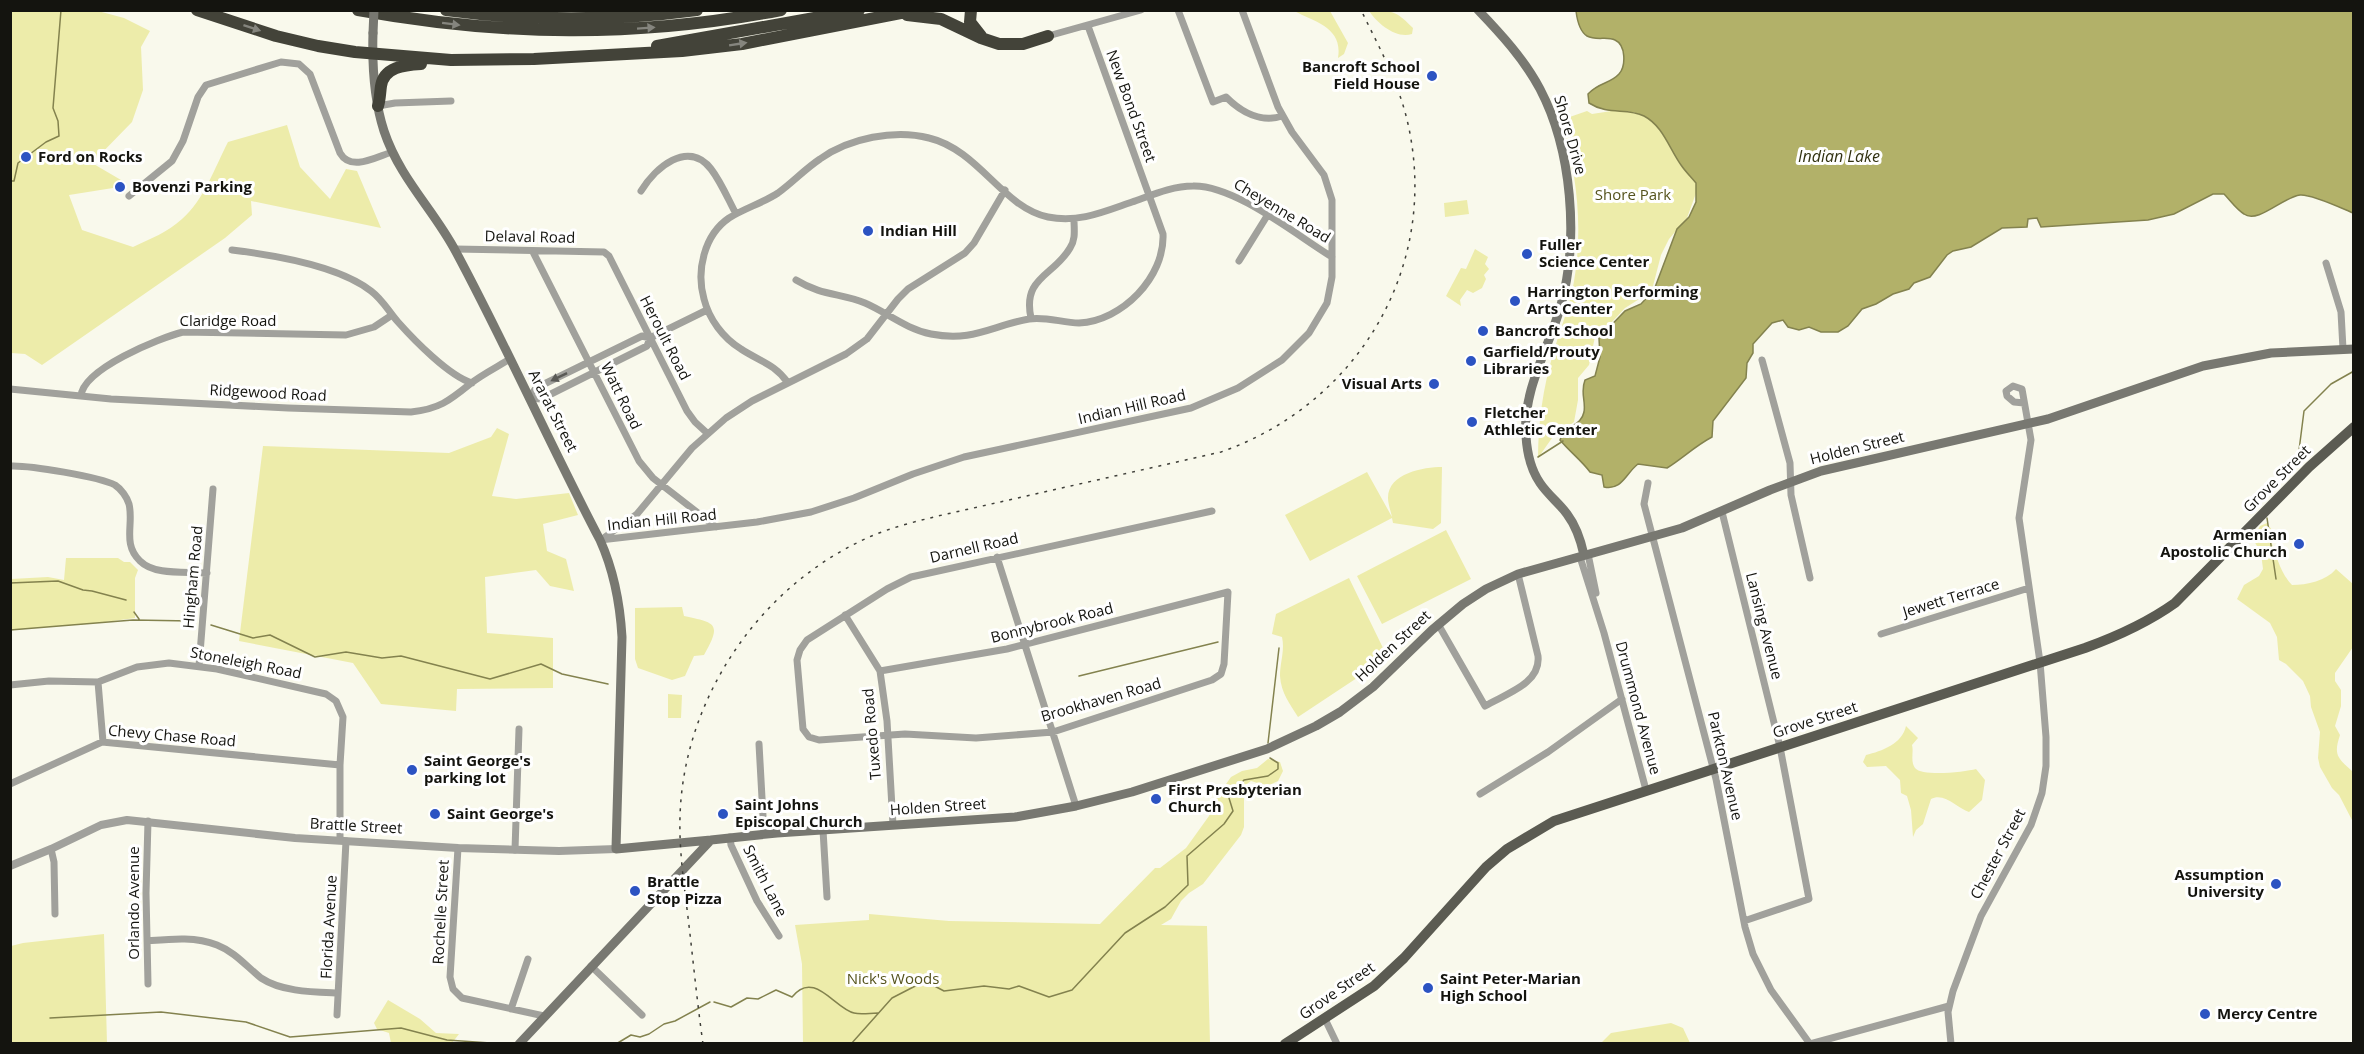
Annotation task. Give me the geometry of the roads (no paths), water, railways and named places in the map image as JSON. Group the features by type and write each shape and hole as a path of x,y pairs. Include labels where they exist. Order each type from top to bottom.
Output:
{"highway":[{"path":"197,10 306,44 424,59 457,60 650,54 715,48 916,10"},
{"path":"358,10 398,18 493,29 593,31 698,24 782,10"},
{"path":"446,10 519,17 579,18 673,14 697,10"},
{"path":"534,59 654,46 859,10"},
{"path":"971,10 969,18 972,26 989,41"},
{"path":"894,15 936,18 989,41 1011,45 1048,36"},
{"path":"378,106 381,85 387,73 405,65 457,60"}],"main road":[{"name":"Ararat Street","path":"374,10 372,53 378,106 392,152 416,194 455,249 600,540 615,583 622,637 616,849"},
{"name":"Shore Drive","path":"1478,10 1527,67 1541,90 1551,116 1565,169 1570,209 1570,250 1566,278 1561,304 1528,406 1526,436 1535,474 1572,521 1584,556"},
{"name":"Holden Street","path":"711,840 764,834 1001,818 1076,807 1132,792 1267,749 1340,712 1373,687 1438,624 1474,596 1518,574 1653,537 1722,512 1791,482 1848,464 2027,424 2088,407 2177,374 2217,362 2271,352 2354,349"},
{"name":"Grove Street","path":"1285,1044 1384,977 1404,958 1476,876 1507,849 1536,831 1567,816 2111,639 2161,613 2202,576 2314,462 2354,427"},
{"name":"Brattle Street","path":"616,849 711,840"},
{"path":"519,1044 711,840"},
{"path":"684,842 691,852 688,865"}],"street":[{"path":"1048,36 1141,10"},
{"path":"1178,10 1213,102 1226,97 1238,109 1250,114 1266,118 1282,116"},
{"name":"Indian Hill Road","path":"600,540 770,520 811,512 964,457 1160,416 1221,397 1276,364 1300,344 1314,328 1329,296 1333,209 1328,183 1282,116 1267,82 1242,10"},
{"name":"New Bond Street","path":"1031,318 1088,322 1111,315 1131,301 1148,278 1162,251 1162,229 1088,26"},
{"path":"129,196 164,170 176,155 199,93 206,85 281,62 299,64 310,74 340,153 345,160 356,163 392,152"},
{"path":"378,106 395,103 451,101"},
{"name":"Cheyenne Road","path":"788,383 774,367 741,350 716,326 707,310 701,283 704,256 722,224 736,214 773,196 819,159 865,139 885,136 918,136 950,145 968,157 1021,204 1038,214 1074,220 1180,187 1210,187 1229,192 1332,257"},
{"path":"641,191 649,179 668,161 692,157 699,159 711,169 736,214"},
{"path":"600,540 631,520 686,454 707,433 744,406 857,347 867,339 908,289 965,253 978,237 1005,190"},
{"path":"1239,261 1267,216"},
{"path":"796,280 817,291 862,302 886,316 925,333 958,337 979,334 1031,318 1029,308 1031,293 1039,280 1070,249 1075,234 1074,220"},
{"name":"Delaval Road","path":"455,249 604,252"},
{"path":"232,250 309,265 348,277 372,291 422,347 459,377 471,383"},
{"name":"Watt Road","path":"533,252 639,461 649,475 716,527"},
{"name":"Heroult Road","path":"604,252 609,256 687,411 707,433"},
{"path":"2326,263 2341,312 2343,349"},
{"path":"529,398 536,388 642,336 650,338 707,310"},
{"name":"Claridge Road","path":"81,396 87,381 139,348 170,335 183,332 346,335 374,327 392,315"},
{"path":"529,398 541,399 594,373 647,345 650,338"},
{"name":"Ridgewood Road","path":"10,389 81,396 288,408 411,412 451,401 471,383 510,359"},
{"path":"1762,360 1790,463 1791,495 1810,578"},
{"name":"Chester Street","path":"1949,1006 1981,916 2024,841 2040,802 2045,775 2046,747 2040,662 2019,518 2031,442 2024,403"},
{"path":"10,466 84,477 117,486 124,493 129,504 128,535 134,555 141,563 155,570 207,573"},
{"name":"Parkton Avenue","path":"1648,483 1644,504 1714,768 1744,921 1753,954 1764,978 1810,1044"},
{"name":"Hingham Road","path":"199,666 213,489"},
{"name":"Darnell Road","path":"800,688 798,660 801,646 845,615 903,580 927,572 1212,511"},
{"name":"Lansing Avenue","path":"1722,512 1780,747 1809,899 1744,921"},
{"name":"Drummond Avenue","path":"1584,556 1646,790"},
{"path":"997,557 1076,807"},
{"path":"1438,624 1485,706 1530,680 1536,673 1539,656 1518,574"},
{"name":"Jewett Terrace","path":"1881,634 2029,588"},
{"name":"Bonnybrook Road","path":"880,671 1025,645 1228,592"},
{"name":"Brookhaven Road","path":"800,688 803,729 809,737 822,740 923,734 976,738 1053,732 1216,678 1222,671 1224,663 1228,592"},
{"name":"Tuxedo Road","path":"845,615 880,671 893,825"},
{"name":"Stoneleigh Road","path":"10,685 50,681 98,682 152,664 169,663 199,666 313,690 331,697 339,706 343,717 340,765 343,840"},
{"path":"98,682 103,742"},
{"path":"1480,794 1548,752 1622,699"},
{"path":"515,850 519,729"},
{"name":"Chevy Chase Road","path":"10,784 103,742 340,765"},
{"path":"759,744 764,834"},
{"name":"Brattle Street","path":"10,866 88,830 114,821 148,821 295,838 458,848 574,851 616,849"},
{"name":"Orlando Avenue","path":"148,821 148,984"},
{"path":"823,831 827,897"},
{"name":"Smith Lane","path":"730,837 731,845 753,892 779,936"},
{"name":"Florida Avenue","path":"337,1015 343,840"},
{"name":"Rochelle Street","path":"458,848 451,986 462,998 544,1016"},
{"path":"51,849 54,862 55,914"},
{"path":"147,941 183,939 209,942 232,952 267,982 308,991 338,993"},
{"path":"511,1009 528,959"},
{"path":"591,966 642,1015"},
{"path":"1810,1044 1949,1006 1951,1044"},
{"path":"1325,1019 1337,1044"}],"water":[{"name":"Indian Lake","path":"1576,11 2353,11 2353,213 2319,199 2300,195 2256,216 2250,216 2238,210 2224,194 2213,194 2174,214 2148,220 2041,227 2037,218 2028,219 2027,227 2002,228 1971,247 1953,251 1947,255 1930,277 1914,283 1909,289 1862,309 1848,326 1838,332 1821,332 1809,327 1799,330 1788,327 1783,320 1772,323 1753,344 1753,353 1747,363 1746,378 1713,421 1712,437 1667,468 1638,464 1620,484 1610,488 1604,487 1602,475 1590,472 1560,440 1565,431 1580,421 1584,412 1585,380 1595,376 1600,357 1599,338 1625,311 1641,304 1654,290 1677,229 1689,217 1696,202 1696,183 1651,120 1637,113 1604,109 1589,103 1588,94 1619,74 1624,56 1621,46 1615,40 1594,38 1584,34"}],"waterway":[{"path":"10,181 14,181 18,163 46,142 59,136 58,121 53,108 61,10"},
{"path":"2297,466 2304,411 2331,384 2354,371"},
{"path":"1538,457 1563,441"},
{"path":"2267,518 2276,579"},
{"path":"10,583 58,581 83,590 126,600"},
{"path":"134,612 139,619"},
{"path":"10,630 133,620 191,621"},
{"path":"211,625 253,638 270,635 315,657 346,652 382,658 401,656 490,679 541,664 562,674 608,684"},
{"path":"1079,676 1218,642"},
{"path":"1268,743 1279,648"},
{"path":"851,1044 892,998 925,981 944,991 984,986 1009,989 1019,986 1049,997 1072,990 1125,933 1165,907 1188,885 1187,856 1224,824 1233,811 1229,798 1244,780 1268,776 1278,769 1278,763 1270,758"},
{"path":"714,1002 731,1007 747,998 758,999 776,990 792,997 800,989 808,987 824,993 854,1013 878,1013"},
{"path":"616,1044 631,1035 640,1037 649,1034 664,1024 675,1021 710,1002"},
{"path":"50,1018 161,1012 246,1022 290,1037 401,1028 447,1040 505,1044"}],"railway":[{"path":"703,1044 682,867 680,817 684,773 695,731 712,691 733,652 760,618 791,587 826,560 865,539 892,528 938,516 1221,452 1270,430 1313,401 1349,365 1378,324 1399,278 1412,229 1415,177 1404,109 1388,66 1361,10"}],"place":[{"name":"Bancroft School Field House","path":"1432,76"},
{"name":"Ford on Rocks","path":"26,157"},
{"name":"Bovenzi Parking","path":"120,187"},
{"name":"Indian Hill","path":"868,231"},
{"name":"Fuller Science Center","path":"1527,254"},
{"name":"Harrington Performing Arts Center","path":"1515,301"},
{"name":"Bancroft School","path":"1483,331"},
{"name":"Garfield/Prouty Libraries","path":"1471,361"},
{"name":"Visual Arts","path":"1434,384"},
{"name":"Fletcher Athletic Center","path":"1472,422"},
{"name":"Armenian Apostolic Church","path":"2299,544"},
{"name":"Saint George's parking lot","path":"412,770"},
{"name":"First Presbyterian Church","path":"1156,799"},
{"name":"Saint George's","path":"435,814"},
{"name":"Saint Johns Episcopal Church","path":"723,814"},
{"name":"Assumption University","path":"2276,884"},
{"name":"Brattle Stop Pizza","path":"635,891"},
{"name":"Saint Peter-Marian High School","path":"1428,988"},
{"name":"Mercy Centre","path":"2205,1014"}],"park label":[{"name":"Shore Park","path":"1633,195"},
{"name":"Nick's Woods","path":"893,979"}]}
